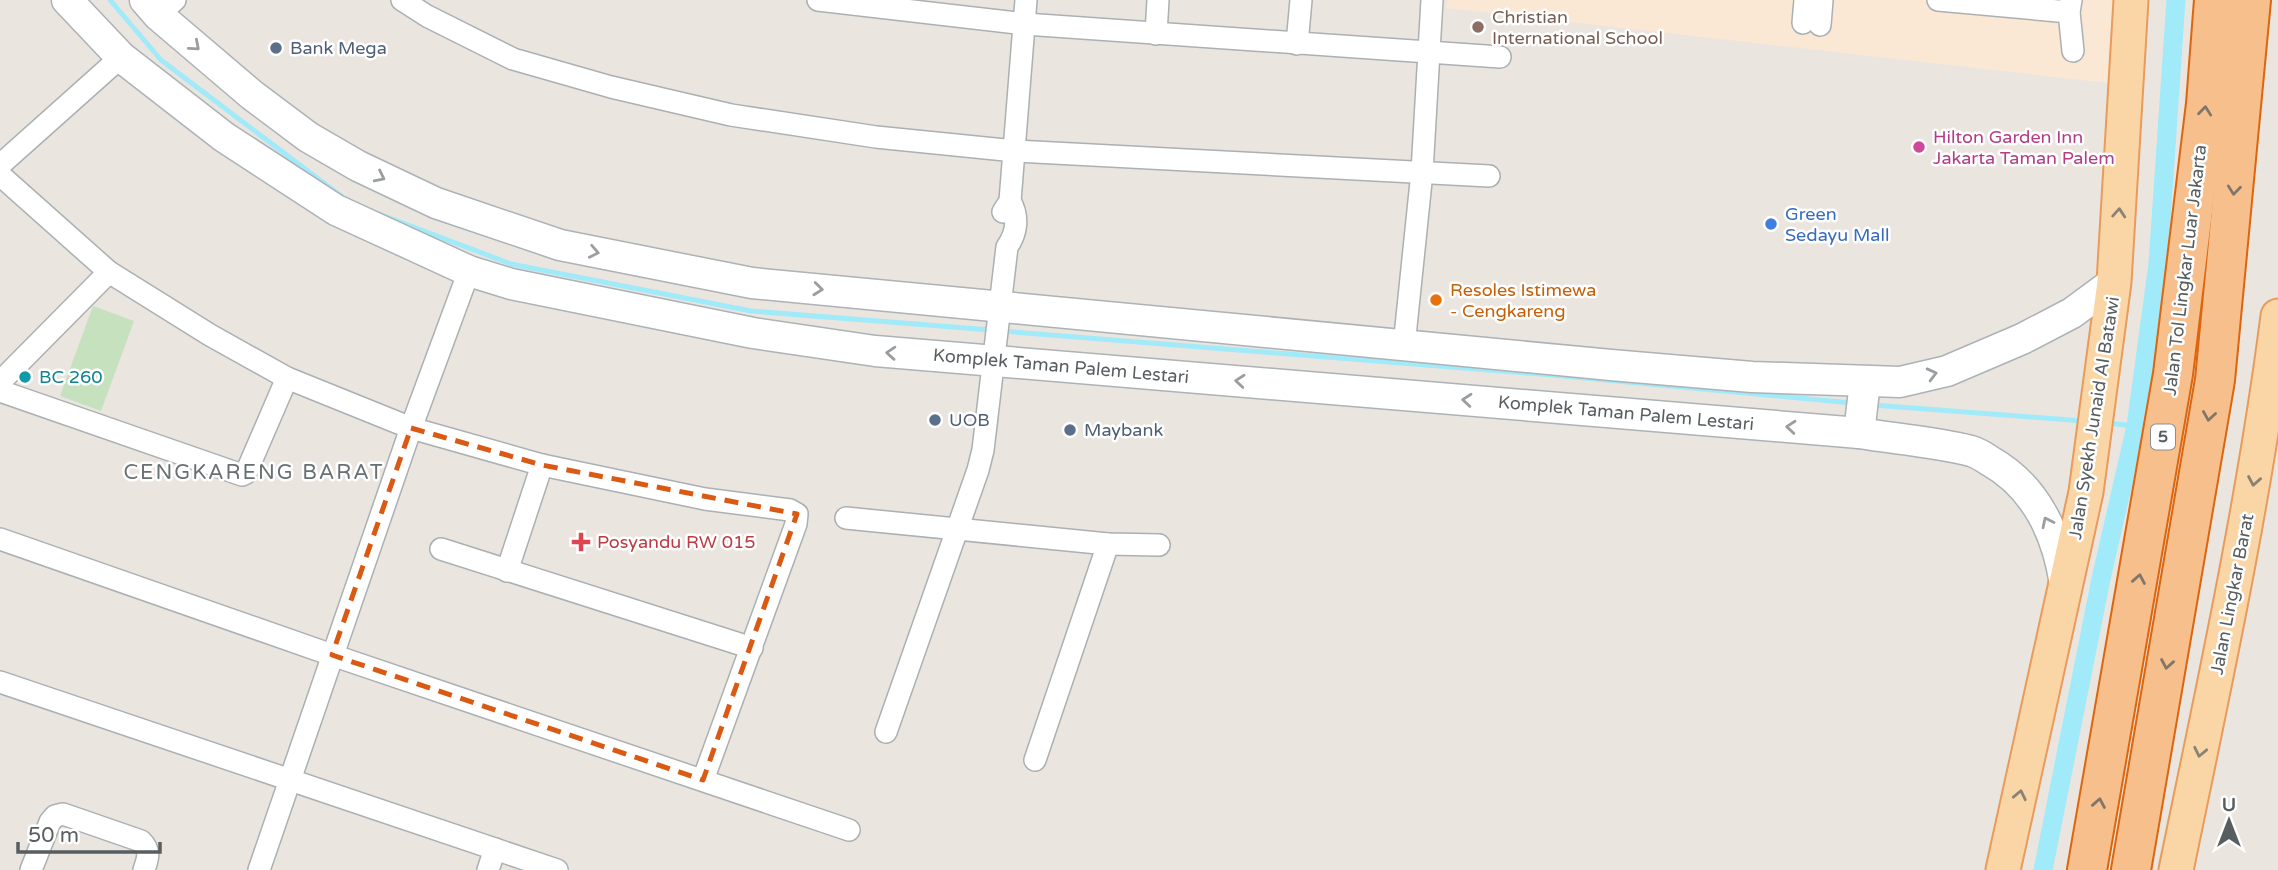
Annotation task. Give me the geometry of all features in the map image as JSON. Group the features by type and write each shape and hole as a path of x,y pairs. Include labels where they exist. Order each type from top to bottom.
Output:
{"highway":[{"name":"Jalan Tol Lingkar Luar Jakarta","path":"2087,870 2173,374 2206,104 2214,0"},
{"path":"2131,870 2215,380 2251,0"}],"main road":[{"name":"Jalan Syekh Junaid Al Batawi","path":"2004,866 2086,492 2114,282 2131,0"},
{"name":"Jalan Lingkar Barat","path":"2176,870 2244,539 2266,414 2278,316"}],"street":[{"name":"Komplek Taman Palem Lestari","path":"67,0 121,57 224,137 336,210 469,271 511,284 753,333 875,351 995,352 1862,407 1900,382 1947,371 2022,339 2072,313 2114,282"},
{"path":"402,0 427,16 513,59 611,88 744,117 876,137 1015,151 1489,176"},
{"path":"818,0 889,4 1025,24 1500,57"},
{"path":"886,732 959,529 983,450 1007,247 1002,235 1003,212 1010,201 1026,0"},
{"path":"1156,34 1158,0"},
{"path":"1297,44 1301,0"},
{"path":"1404,346 1422,172 1432,0"},
{"path":"1805,0 1812,24 1822,0"},
{"path":"1938,0 2070,6 2073,51"},
{"name":"Komplek Taman Palem Lestari","path":"160,5 252,95 308,137 358,166 436,203 560,245 752,283 999,313 1752,377 1862,407 1973,452 2004,468 2026,490 2044,515 2062,558 2066,587"},
{"path":"0,165 121,57"},
{"path":"0,175 109,272 210,335 287,378 411,428 542,465 705,499 790,510 797,514 796,524 703,780"},
{"path":"264,869 290,780 332,655 469,271"},
{"path":"0,382 109,272"},
{"path":"0,391 242,475 246,473 287,378"},
{"path":"507,571 542,465"},
{"path":"846,518 1108,544 1159,545"},
{"path":"0,539 849,830"},
{"path":"1035,760 1108,544"},
{"path":"441,549 752,648"},
{"path":"0,682 557,870"},
{"path":"31,870 50,822 63,814 141,841 147,847 149,856 144,870"},
{"path":"488,870 495,849"}],"highlighted area":[{"path":"411,428 542,465 797,514 703,780 332,655"}],"shaded area":[{"path":"1447,0 2115,0 2108,83 1446,8"}],"green space":[{"path":"93,306 134,321 101,411 60,396"}],"waterway":[{"path":"110,0 161,60 341,196"},
{"path":"2043,870 2101,579 2136,426 2158,264 2176,0"},
{"path":"379,214 511,264 751,311 991,330"},
{"path":"1001,331 1552,375 1852,403"},
{"path":"1873,405 2083,421"},
{"path":"2106,423 2136,426"}],"place":[{"name":"Christian International School","path":"1478,27"},
{"name":"Bank Mega","path":"276,48"},
{"name":"Hilton Garden Inn Jakarta Taman Palem","path":"1919,147"},
{"name":"Green Sedayu Mall","path":"1771,224"},
{"name":"Resoles Istimewa - Cengkareng","path":"1436,300"},
{"name":"BC 260","path":"25,377"},
{"name":"UOB","path":"935,420"},
{"name":"Maybank","path":"1070,430"},
{"name":"Posyandu RW 015","path":"581,542"}],"district":[{"name":"CENGKARENG BARAT","path":"254,472"}]}
